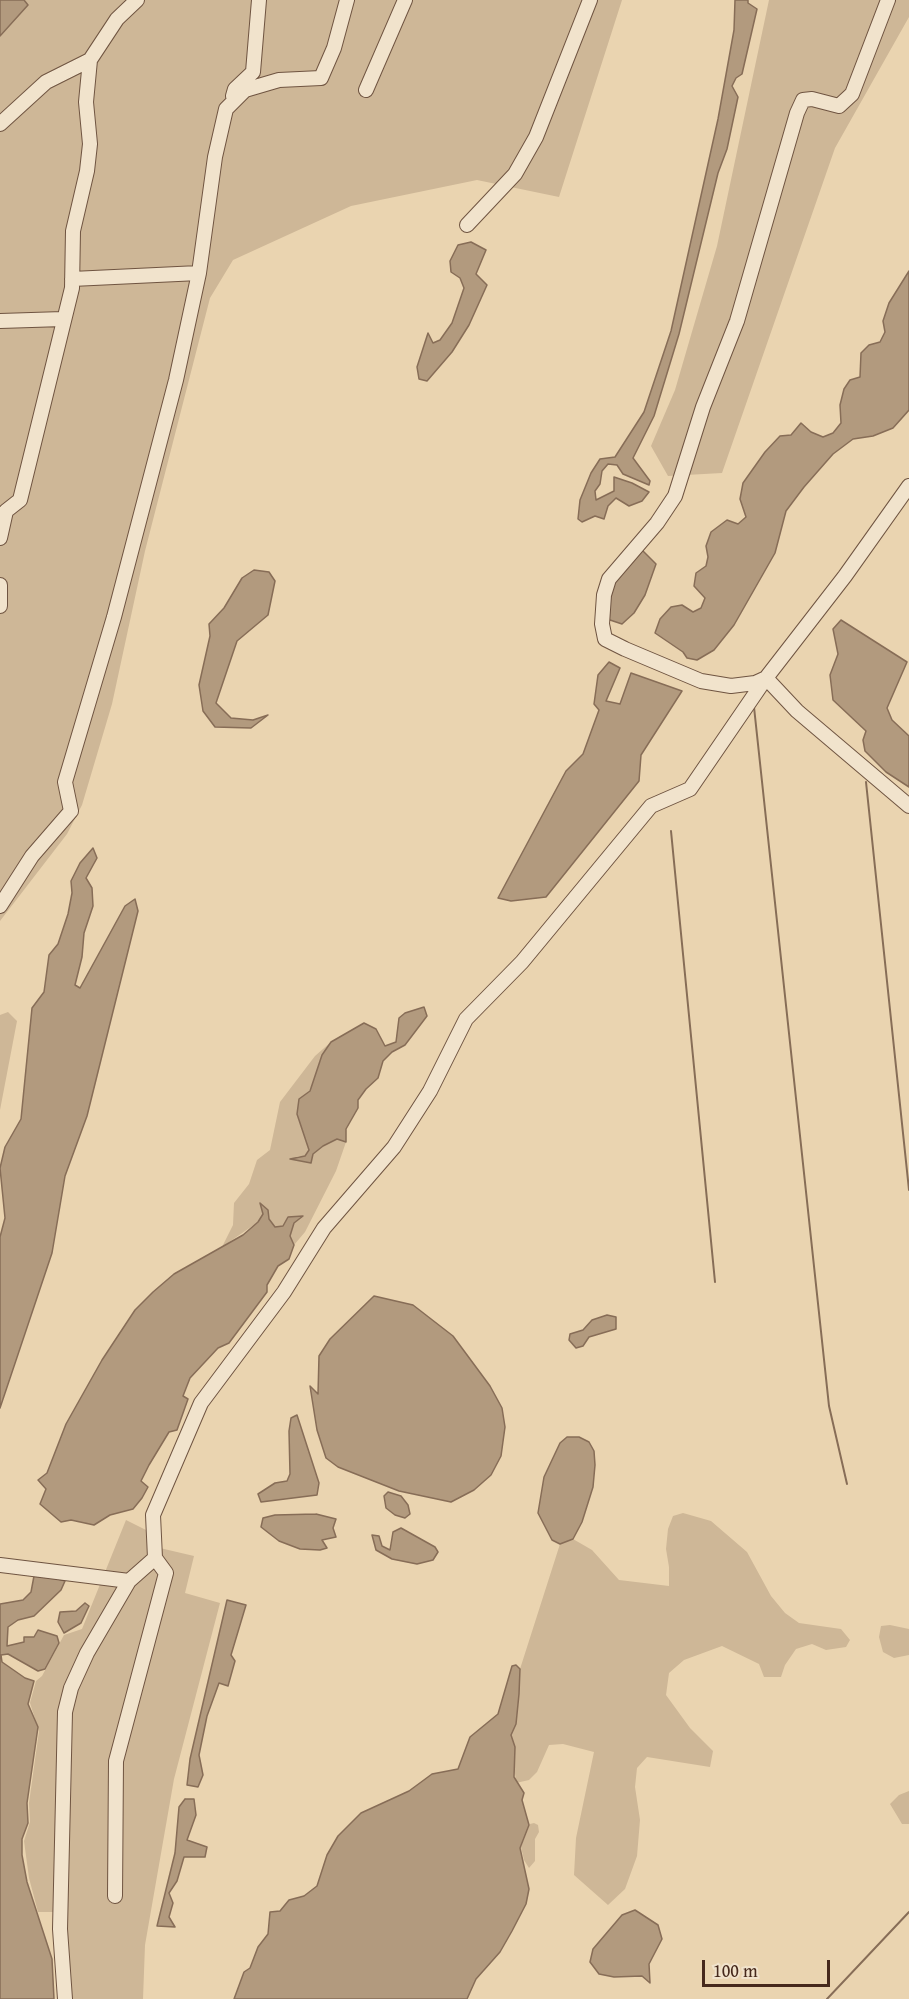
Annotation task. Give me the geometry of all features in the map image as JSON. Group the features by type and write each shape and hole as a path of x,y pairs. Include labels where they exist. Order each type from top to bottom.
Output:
{"street":[{"path":"0,538 6,511 20,500 72,279 73,231 87,171 90,144 86,102 90,60 117,19 137,0"},
{"path":"231,104 235,89 253,72 260,0"},
{"path":"0,906 32,856 71,811 65,782 158,456 199,273 215,157 226,109 245,90 279,80 321,78 334,48 347,0"},
{"path":"366,90 405,0"},
{"path":"467,225 515,174 536,137 590,0"},
{"path":"766,678 755,683 730,686 701,681 625,650 605,639 602,624 604,595 609,579 657,523 675,496 703,407 737,321 803,100 812,99 839,106 852,94 888,0"},
{"path":"0,124 46,82 90,60"},
{"path":"72,279 199,273"},
{"path":"0,321 63,319"},
{"path":"115,1896 116,1761 166,1573 155,1558 153,1515 201,1403 284,1292 324,1228 394,1147 430,1091 466,1019 522,962 651,806 690,789 766,678 845,576 909,486"},
{"path":"0,585 0,606"},
{"path":"766,678 797,711 909,806"},
{"path":"65,1999 60,1929 65,1712 70,1688 87,1653 129,1581 155,1558"},
{"path":"0,1565 129,1581"}],"shaded area":[{"path":"0,0 622,0 559,197 477,180 351,206 233,260 210,298 145,551 112,704 82,805 67,834 0,921"},
{"path":"0,0 24,0 28,5 0,36"},
{"path":"735,0 748,0 748,3 757,9 742,74 736,78 732,86 738,97 727,149 718,173 679,334 654,416 633,458 650,481 649,485 623,474 617,465 608,464 602,471 600,484 595,491 596,500 614,491 614,477 649,492 642,501 629,506 616,498 608,506 604,519 595,516 582,522 578,519 580,500 591,473 600,459 615,457 644,412 671,331 718,119 734,30"},
{"path":"769,0 909,0 909,17 835,148 722,473 668,476 651,446 675,390 717,246"},
{"path":"471,242 486,250 476,274 487,285 469,325 452,352 427,381 419,379 417,367 428,333 433,343 440,340 452,323 464,288 460,278 451,272 450,261 458,245"},
{"path":"909,271 909,410 893,428 873,436 853,439 833,454 786,511 775,553 734,625 714,650 697,660 687,658 683,652 655,633 660,619 671,607 682,605 693,612 701,608 705,598 694,586 696,573 706,566 708,557 706,546 711,532 727,520 738,524 746,517 740,499 743,483 765,452 780,436 791,435 801,423 811,432 823,437 833,433 841,423 840,405 844,389 850,380 860,377 861,353 869,345 880,342 885,332 883,321 889,303"},
{"path":"640,548 656,564 645,595 634,613 622,624 607,619 610,583"},
{"path":"254,570 269,572 275,581 268,615 237,641 216,703 231,718 253,720 268,715 251,728 215,727 203,711 199,685 210,636 209,624 224,608 242,578"},
{"path":"841,620 907,662 887,708 892,720 909,736 909,787 886,772 865,751 863,740 866,731 833,700 830,675 838,654 833,629"},
{"path":"609,662 620,668 606,701 620,704 631,673 682,691 641,755 639,781 546,897 511,901 498,898 566,771 583,754 599,710 594,704 598,675"},
{"path":"93,848 97,858 86,878 92,888 93,906 84,933 82,957 75,985 80,988 125,906 135,899 138,911 87,1116 65,1176 52,1253 0,1408 0,1237 5,1218 0,1168 5,1147 21,1119 32,1008 44,992 49,955 58,944 68,914 72,893 71,881 80,863"},
{"path":"424,1007 427,1016 405,1045 392,1052 383,1061 378,1078 358,1100 358,1108 346,1129 346,1142 337,1139 323,1146 313,1154 311,1163 290,1159 305,1156 309,1150 297,1114 299,1099 310,1091 322,1055 331,1042 364,1023 376,1029 385,1046 396,1042 399,1018 405,1013"},
{"path":"8,1012 17,1021 0,1110 0,1015"},
{"path":"331,1042 322,1055 318,1074 297,1114 309,1150 305,1156 296,1156 311,1163 313,1154 323,1146 337,1139 346,1142 336,1171 305,1232 294,1245 290,1236 294,1223 302,1217 283,1226 274,1227 269,1220 268,1210 260,1203 263,1214 258,1222 222,1247 233,1225 234,1203 249,1184 257,1160 270,1150 280,1102 315,1056"},
{"path":"260,1203 268,1210 269,1219 275,1227 283,1226 288,1217 303,1216 294,1223 290,1236 294,1245 289,1259 278,1266 267,1285 267,1292 229,1343 218,1348 190,1378 183,1396 188,1399 177,1430 169,1432 141,1481 148,1487 142,1498 133,1509 110,1515 94,1525 71,1520 61,1522 40,1504 46,1489 38,1480 47,1473 66,1424 102,1360 135,1310 153,1292 174,1274 243,1235 258,1222 263,1214"},
{"path":"374,1296 413,1305 453,1336 490,1386 502,1408 505,1427 501,1456 491,1475 474,1490 451,1502 399,1491 338,1467 326,1458 317,1430 310,1386 318,1394 319,1356 330,1339"},
{"path":"607,1315 616,1317 616,1329 589,1337 583,1346 576,1348 569,1340 570,1334 583,1330 592,1320"},
{"path":"297,1415 319,1483 317,1495 261,1502 258,1494 275,1483 287,1481 290,1474 289,1431 291,1418"},
{"path":"567,1437 579,1437 589,1442 594,1451 595,1465 593,1487 582,1522 573,1539 560,1544 552,1540 538,1513 544,1477 560,1443"},
{"path":"388,1492 401,1496 408,1505 410,1514 405,1518 395,1515 386,1508 384,1496"},
{"path":"683,1513 711,1521 747,1552 771,1596 785,1613 799,1623 841,1629 850,1640 846,1647 826,1650 812,1644 796,1649 785,1665 781,1677 764,1677 759,1664 722,1646 684,1660 669,1673 666,1695 690,1728 713,1751 710,1767 647,1757 637,1768 635,1787 640,1820 637,1856 625,1889 608,1905 574,1875 576,1838 594,1752 563,1744 549,1745 537,1772 529,1780 516,1783 511,1735 516,1724 520,1669 560,1544 573,1539 592,1550 619,1580 669,1586 666,1549 668,1529 673,1516"},
{"path":"316,1514 336,1519 333,1528 336,1537 322,1540 327,1548 320,1550 300,1549 279,1541 261,1527 263,1518 275,1515"},
{"path":"126,1520 146,1530 147,1545 194,1556 185,1593 220,1603 174,1779 145,1945 143,1999 66,1999 61,1912 38,1912 29,1878 24,1841 30,1822 29,1803 39,1731 30,1703 36,1681 42,1676 64,1635 82,1629"},
{"path":"401,1528 435,1547 438,1552 433,1560 417,1564 392,1559 376,1550 372,1535 379,1536 382,1546 390,1550 393,1532"},
{"path":"34,1576 48,1576 65,1581 61,1590 34,1616 18,1620 8,1627 7,1646 24,1642 24,1637 34,1637 38,1630 57,1636 59,1643 45,1669 38,1671 8,1654 1,1655 2,1662 25,1678 34,1681 28,1704 38,1727 27,1803 28,1823 22,1839 22,1855 27,1882 52,1959 54,1999 0,1999 0,1604 23,1600 31,1592"},
{"path":"227,1600 246,1605 231,1655 235,1661 228,1686 219,1683 207,1716 199,1755 203,1775 198,1787 187,1785 190,1759"},
{"path":"85,1603 89,1606 81,1623 64,1633 58,1622 60,1612 76,1611"},
{"path":"890,1625 909,1629 909,1655 894,1658 883,1652 879,1637 881,1626"},
{"path":"516,1665 520,1669 519,1694 516,1724 511,1735 515,1747 514,1777 524,1793 522,1800 529,1825 520,1848 529,1889 526,1904 512,1931 500,1952 476,1979 467,1999 234,1999 244,1972 250,1968 258,1947 268,1934 270,1912 280,1911 289,1900 304,1896 317,1886 327,1855 338,1836 361,1813 409,1791 432,1774 458,1769 470,1737 498,1714 512,1666"},
{"path":"909,1791 909,1824 902,1824 890,1804 899,1795"},
{"path":"185,1799 194,1799 196,1815 187,1840 207,1847 205,1857 184,1857 177,1881 169,1893 173,1903 169,1917 175,1927 157,1926 175,1853 179,1807"},
{"path":"530,1824 538,1825 539,1832 535,1839 535,1861 529,1868 524,1860 521,1847"},
{"path":"635,1910 658,1925 662,1939 649,1964 650,1983 642,1976 614,1977 599,1974 590,1962 593,1949 622,1915"}],"waterway":[{"path":"754,707 829,1406 847,1484"},
{"path":"866,782 909,1190"},
{"path":"671,831 715,1282"},
{"path":"827,1999 909,1912"}]}
